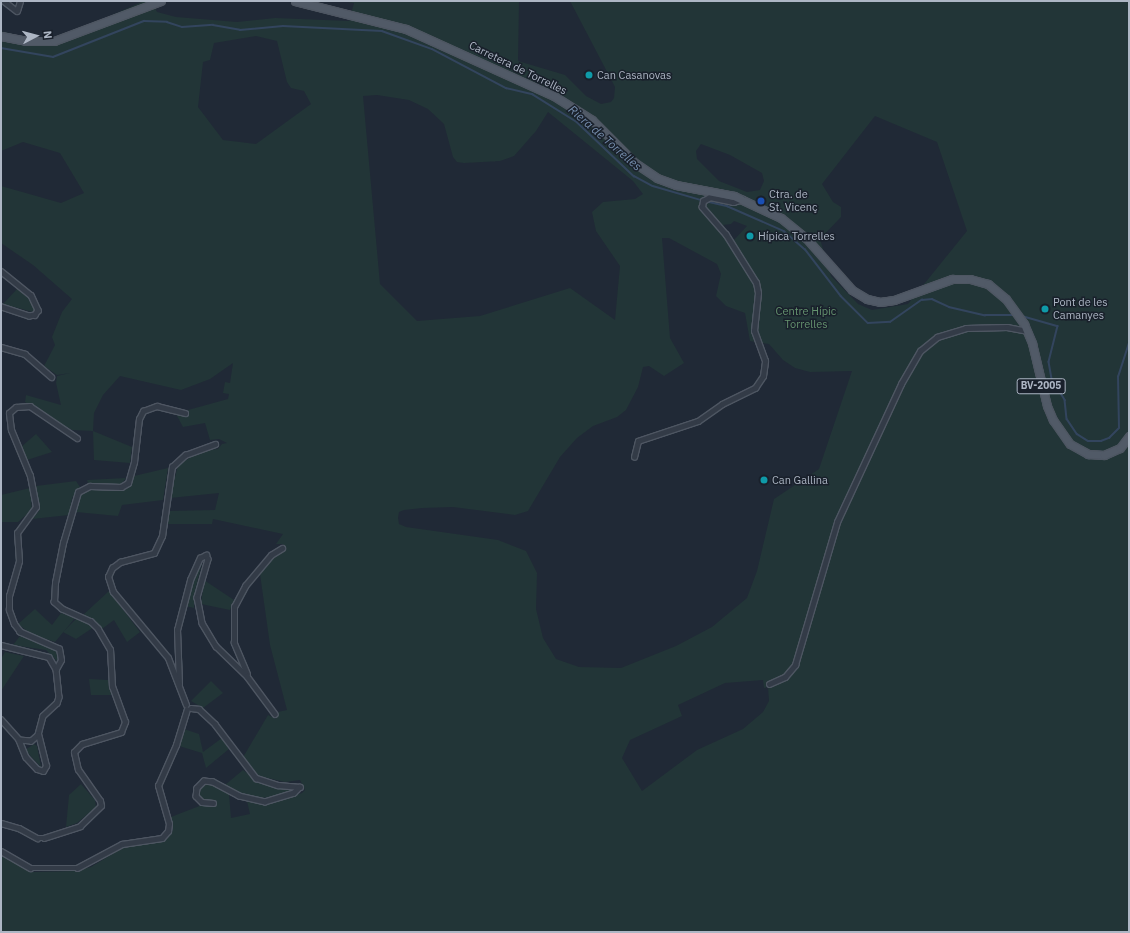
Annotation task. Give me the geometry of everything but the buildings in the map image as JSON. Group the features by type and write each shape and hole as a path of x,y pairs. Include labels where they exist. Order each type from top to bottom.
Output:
{"main road":[{"path":"1,36 26,41 54,41 160,1"},
{"name":"Carretera de Torrelles","path":"295,1 336,13 398,26 468,55 554,96 578,110 603,130 635,163 658,178 676,185 717,192 743,199 778,216 796,229 846,285 867,299 880,302 894,300 943,281 970,279 993,288 1022,319 1027,330 1047,406 1053,420 1070,444 1088,454 1104,455 1120,448 1129,436"}],"street":[{"path":"4,1 17,11 20,1"},
{"path":"634,457 638,441 698,421 722,404 755,388 765,371 763,356 754,331 758,293 756,283 730,240 704,211 703,201 713,197 732,202 743,199"},
{"path":"1,271 31,295 38,310 35,315 29,316 1,307"},
{"path":"769,684 785,677 795,665 837,522 901,384 920,351 937,337 966,328 1007,327 1027,330"},
{"path":"1,347 25,354 51,377"},
{"path":"56,669 61,660 59,649 20,632 14,624 9,610 9,596 19,561 17,533 36,507 30,476 11,430 9,413 16,406 30,406 77,438"},
{"path":"1,823 19,828 37,838 44,838 80,826 100,806 100,801 85,784 78,770 74,752 82,744 120,732 125,722 112,687 110,650 98,629 91,622 62,609 54,602 55,583 63,543 78,492 90,486 121,487 128,483 134,462 138,424 143,411 151,407 161,406 185,412"},
{"path":"1,851 30,868 72,869 88,864 122,844 162,838 168,831 169,824 158,786 176,745 188,708 179,684 172,674 168,658 113,592 108,577 112,568 120,562 154,553 162,536 172,467 185,455 215,444"},
{"path":"247,676 234,643 234,608 245,586 272,554 282,548"},
{"path":"179,684 177,630 190,580 200,558 206,555 208,557 198,591 198,614 216,646 247,676 275,714"},
{"path":"1,645 43,654 49,657 56,669 58,700 43,716 38,735 46,766 43,771 37,769 26,757 20,740 1,720"},
{"path":"188,708 199,709 215,724 256,778 278,785 300,787 294,793 265,802 239,796 213,782 204,781 197,788 196,796 202,802 213,803"},
{"path":"20,740 31,741 38,735"}],"green space":[{"name":"Centre Hípic Torrelles","path":"144,1 151,1 157,12 176,17 237,22 275,18 349,21 354,3 341,1 519,1 518,61 565,75 586,96 601,104 611,102 614,98 615,87 570,1 1129,1 1129,932 1,932 1,854 33,872 76,871 91,867 124,847 162,841 172,832 171,817 202,805 216,806 215,800 205,800 200,797 200,789 205,784 213,785 229,794 231,818 250,814 247,801 274,803 302,793 305,790 300,780 285,782 259,776 242,759 268,715 276,719 278,712 287,710 270,645 260,574 276,554 285,550 283,544 276,544 283,534 213,519 212,524 167,524 168,511 215,510 219,493 170,498 178,465 201,451 218,449 222,444 227,443 219,439 210,440 205,423 183,427 176,414 187,416 188,410 228,399 229,394 223,393 225,382 230,383 233,363 210,379 181,390 120,376 103,395 94,413 93,431 72,430 25,402 26,395 61,405 56,383 57,376 70,373 57,375 44,366 55,345 52,337 62,312 72,299 33,265 1,243 1,186 61,203 84,193 60,153 23,142 1,151 1,31 33,39 46,40 73,32","holes":["256,36 277,41 287,82 291,88 304,91 311,104 256,144 223,140 198,107 203,62 210,60 214,43","377,95 409,100 428,109 444,124 453,157 457,162 464,163 500,161 514,156 536,131 548,112 633,181 643,194 635,199 603,202 592,212 596,231 620,266 615,320 570,288 480,316 417,321 380,284 363,96","875,116 937,142 967,231 908,304 872,310 858,304 831,276 820,239 841,217 841,207 833,202 822,184","701,144 730,155 762,173 764,181 760,190 747,192 719,181 697,159 696,151","734,221 747,226 734,240 723,225 731,224","662,238 669,238 717,264 721,274 716,296 726,306 745,313 750,341 769,344 783,360 795,368 810,372 852,371 819,469 774,499 757,571 747,598 712,627 676,646 621,668 579,667 556,659 543,638 536,609 537,573 526,551 498,540 406,527 399,524 399,512 422,508 453,507 515,515 528,511 560,457 577,438 593,426 617,417 626,410 638,387 643,367 649,366 664,376 684,363 670,338","763,680 764,688 768,687 769,701 763,712 743,729 697,750 642,791 622,758 630,740 682,716 678,705 725,683"]},
{"path":"17,289 31,299 35,308 33,312 3,304"},
{"path":"93,431 132,447 130,463 94,460"},
{"path":"36,434 52,452 27,460 21,447"},
{"path":"168,468 163,500 122,505 118,516 76,512 78,498 84,492 95,489 122,490 130,484 134,476"},
{"path":"126,478 121,485 88,483 87,480"},
{"path":"76,481 80,487 72,498 69,515 32,519 39,511 36,486"},
{"path":"30,488 32,510 18,522 1,522 1,495"},
{"path":"203,560 195,590 194,608 186,606 192,583"},
{"path":"204,580 234,600 230,610 201,604"},
{"path":"109,591 140,632 127,642 114,620 102,629 93,620 83,615"},
{"path":"35,609 52,625 61,613 75,618 55,642 31,634 18,624"},
{"path":"77,618 94,627 76,639 63,632"},
{"path":"20,636 55,650 58,656 57,661 46,650 13,645"},
{"path":"5,652 24,656 1,691 1,659"},
{"path":"89,679 108,680 111,695 91,695"},
{"path":"211,681 223,693 203,708 191,701"},
{"path":"184,729 199,734 203,752 222,738 229,749 206,768 202,753 179,746"},
{"path":"34,744 37,746 41,767 25,750"},
{"path":"243,770 261,784 292,790 280,796 261,798 240,793 225,785"},
{"path":"81,784 95,800 96,807 77,823 66,827 69,795"}],"waterway":[{"name":"Riera de Torrelles","path":"1,48 53,57 144,21 167,22 182,27 213,25 240,30 283,26 382,31 432,49 506,88 532,94 577,122 634,176 653,186 701,200"},
{"name":"Riera de Torrelles","path":"705,201 727,206 784,231 805,249 841,296 868,323 890,322 922,300 932,299 949,307 985,315 1014,315"},
{"name":"Riera de Torrelles","path":"1022,316 1058,326 1049,362 1052,379 1065,400 1067,419 1077,434 1088,441 1101,441 1109,438 1119,428 1118,377 1129,344"}],"place":[{"name":"Can Casanovas","path":"589,75"},
{"name":"Ctra. de St. Vicenç","path":"761,201"},
{"name":"Hípica Torrelles","path":"750,236"},
{"name":"Pont de les Camanyes","path":"1045,309"},
{"name":"Can Gallina","path":"764,480"}]}
